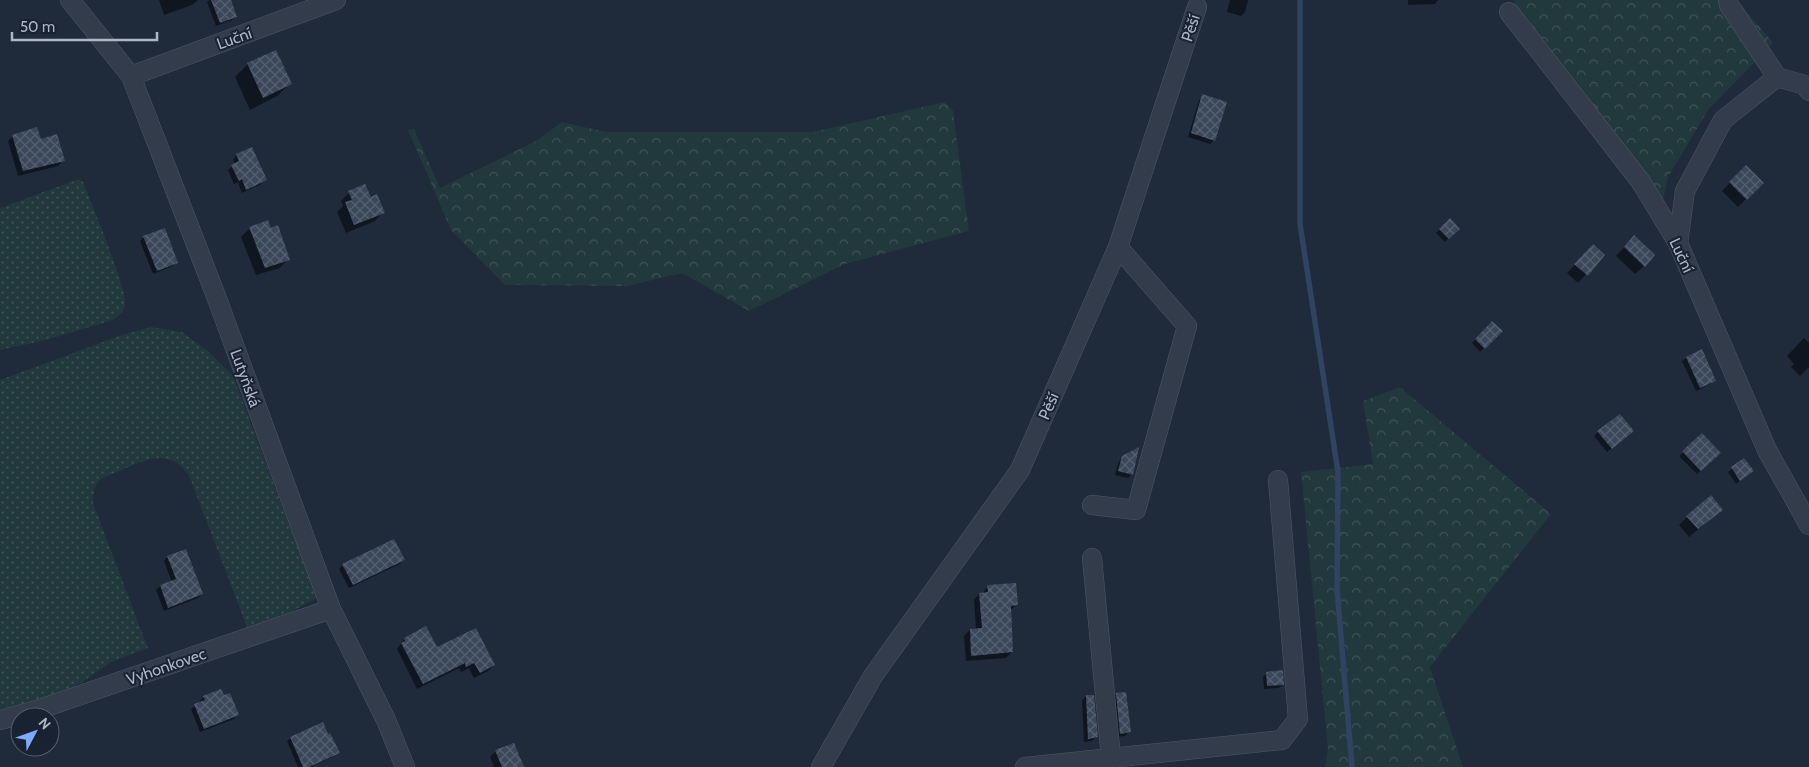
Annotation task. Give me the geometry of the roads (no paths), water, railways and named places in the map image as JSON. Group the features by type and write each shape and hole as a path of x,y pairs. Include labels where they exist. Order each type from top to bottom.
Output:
{"street":[{"name":"Lutyňská","path":"70,0 131,76 216,296 331,609 386,720 405,767"},
{"name":"Luční","path":"131,76 336,0"},
{"path":"1728,0 1729,5 1777,77 1805,85 1809,91"},
{"name":"Pěší","path":"821,767 872,676 1020,470 1118,247 1197,6"},
{"name":"Luční","path":"1509,12 1641,182 1678,243 1767,450 1809,525"},
{"path":"1678,243 1685,191 1723,120 1777,77"},
{"path":"1092,505 1136,510 1187,326 1118,247"},
{"path":"1025,767 1282,740 1298,719 1278,480"},
{"path":"1092,558 1111,758"},
{"name":"Vyhonkovec","path":"0,720 37,710 331,609"}],"waterway":[{"path":"1300,0 1300,224 1338,472 1337,589 1352,767"}]}
